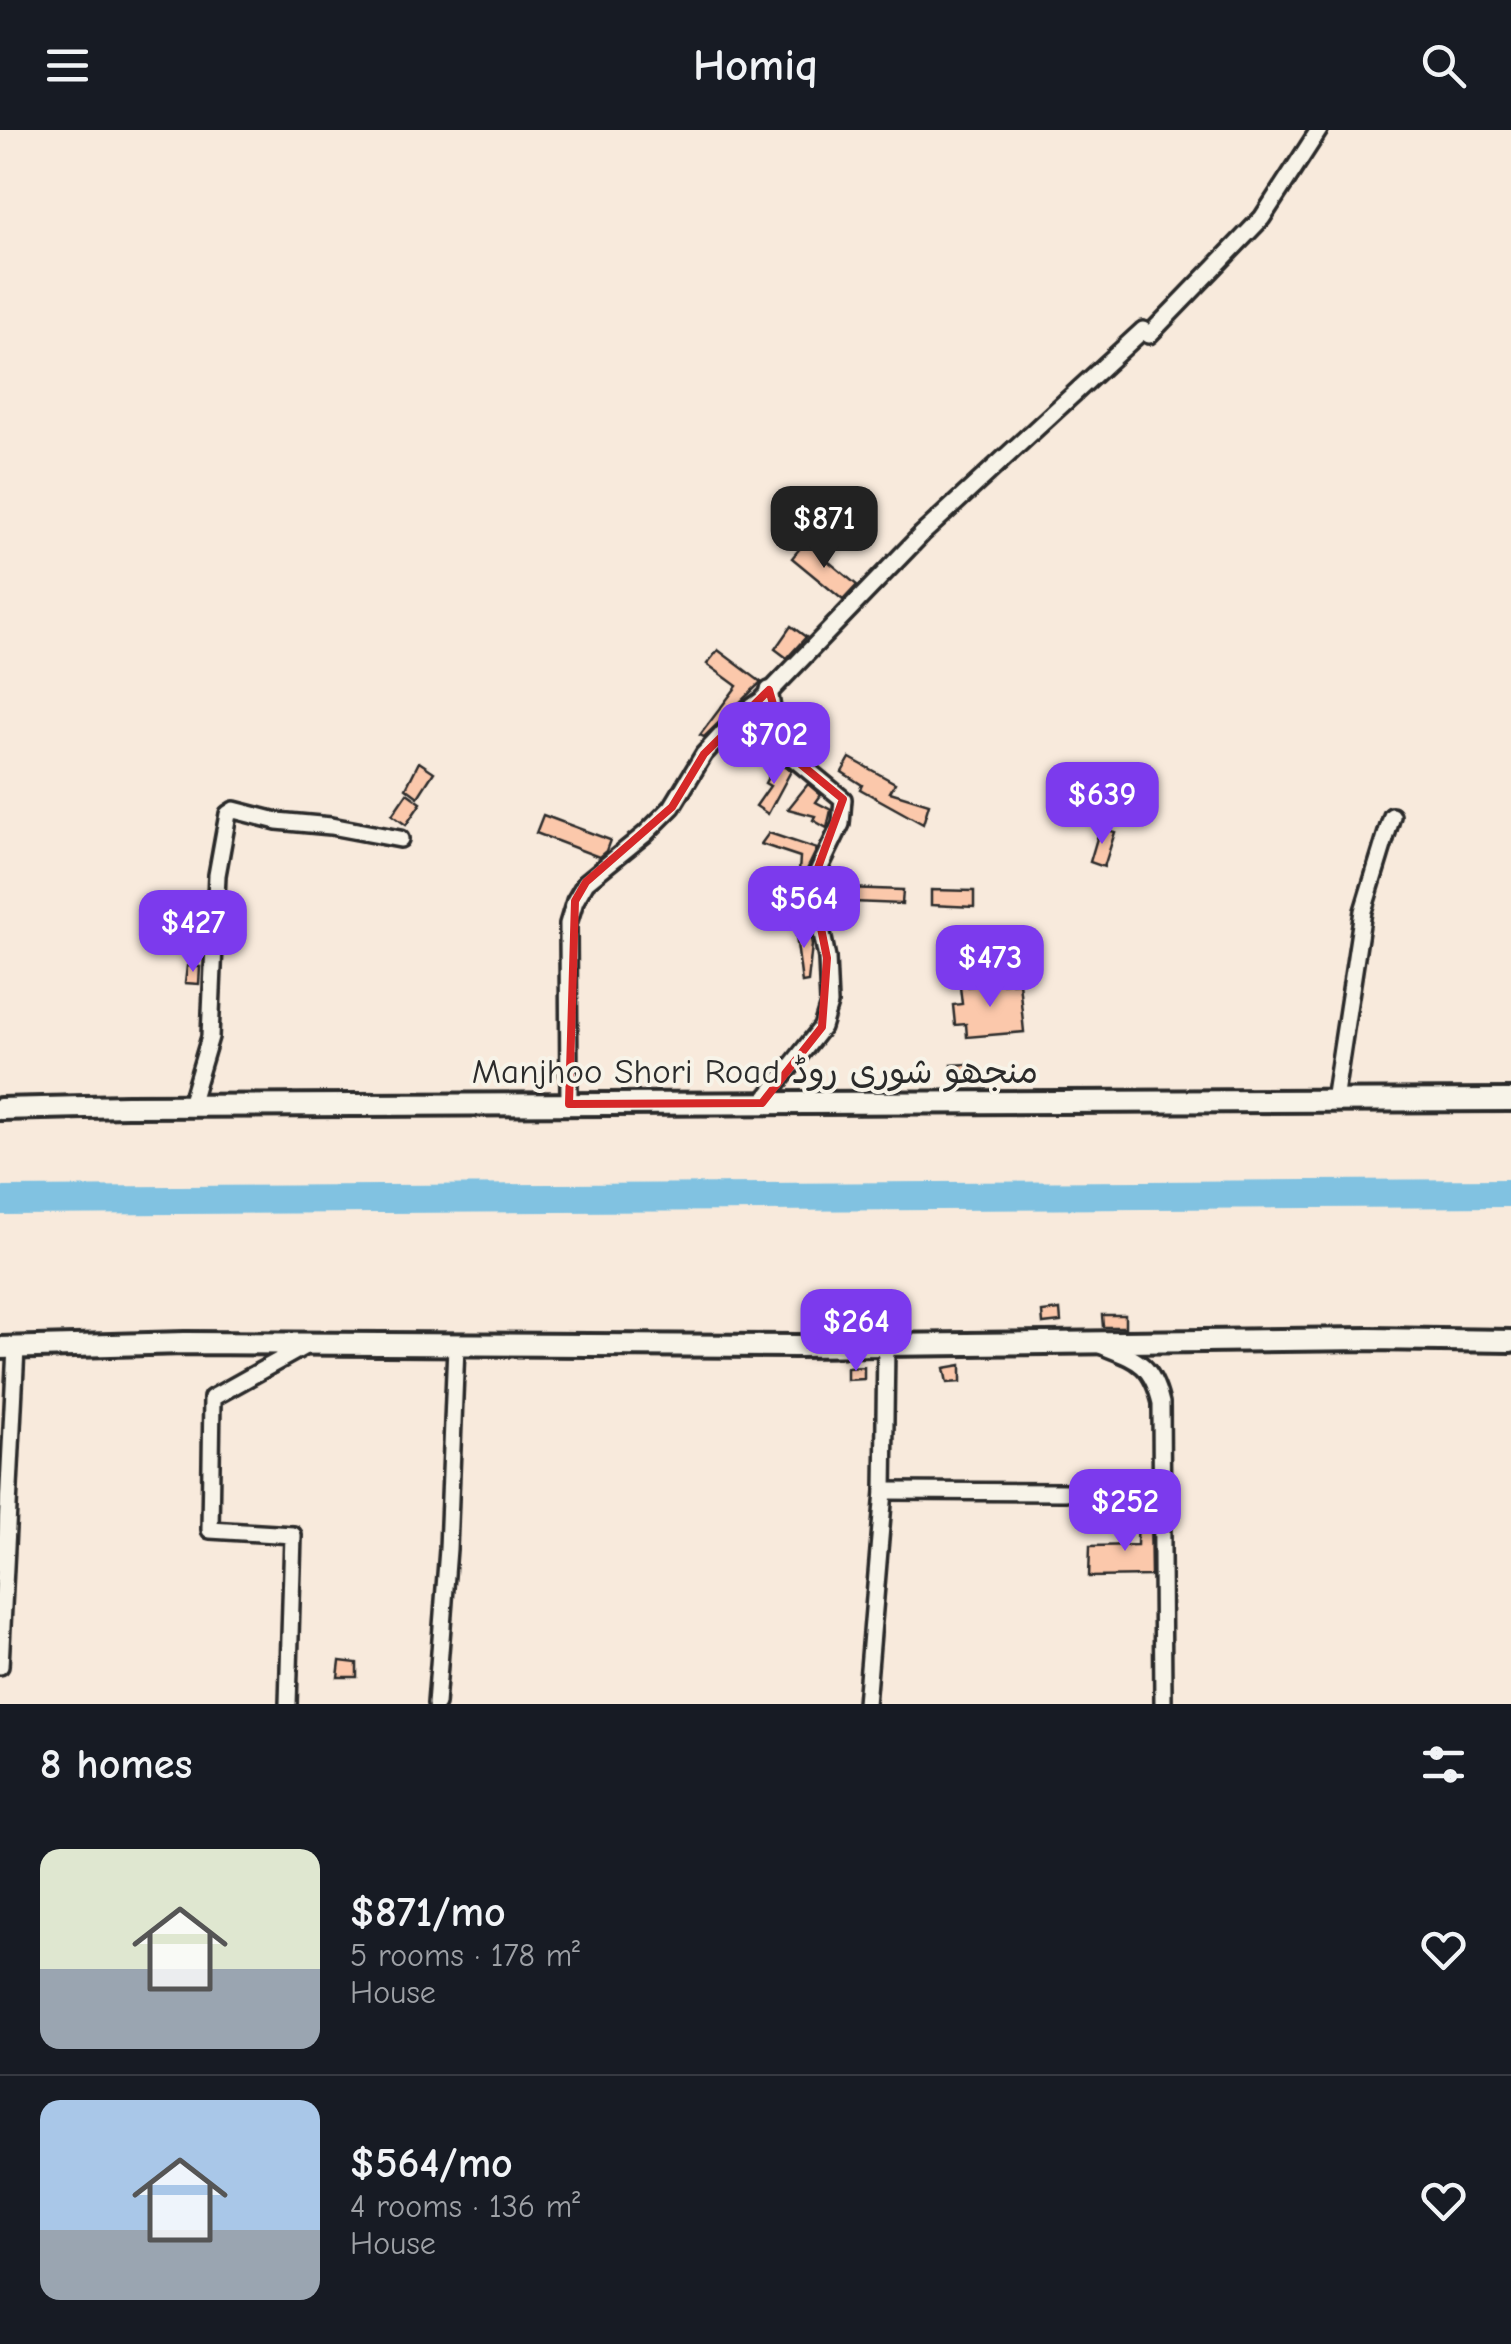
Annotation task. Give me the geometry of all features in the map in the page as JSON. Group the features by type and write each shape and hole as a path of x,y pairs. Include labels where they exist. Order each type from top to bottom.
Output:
{"street":[{"path":"569,1104 568,939 575,902 586,882 672,807 704,754 738,717 762,700 922,534 1143,330 1150,335 1178,308 1262,218 1318,130"},
{"path":"762,1103 822,1027 829,1004 827,958 812,884 841,824 844,799 787,752 776,733 769,690"},
{"path":"190,1106 210,1038 218,875 228,814 234,810 277,821 400,839"},
{"path":"1334,1101 1363,911 1392,816"},
{"name":"Manjhoo Shori Road منجھو شوری روڈ","path":"0,1109 1511,1100"},
{"path":"0,1666 8,1348 186,1343 886,1346 1511,1342"},
{"path":"288,1704 293,1535 210,1530 212,1398 307,1345"},
{"path":"1100,1345 1131,1358 1155,1376 1161,1403 1163,1704"},
{"path":"436,1704 448,1550 456,1346"},
{"path":"866,1704 884,1491 886,1346"},
{"path":"884,1491 1066,1492"}],"highlighted area":[{"path":"769,690 787,753 843,799 812,884 827,958 822,1027 762,1103 569,1104 575,901 586,882 672,807 704,754"}],"building":[{"path":"805,542 857,585 843,600 792,558"},
{"path":"791,626 806,637 787,658 775,649"},
{"path":"718,650 761,682 704,737 700,735 737,686 707,664"},
{"path":"793,725 815,737 806,751 795,744 788,731"},
{"path":"850,758 895,783 890,792 929,804 923,824 860,789 862,785 842,772"},
{"path":"419,762 434,772 418,797 406,788"},
{"path":"776,762 791,771 768,814 756,806 770,786 765,783"},
{"path":"808,784 821,795 816,802 831,810 827,828 813,820 815,816 788,809"},
{"path":"407,793 421,803 406,825 392,815"},
{"path":"543,815 610,840 606,851 599,857 536,833"},
{"path":"1100,828 1115,832 1104,867 1090,862"},
{"path":"769,833 817,849 802,880 804,902 792,900 791,907 773,906 776,885 798,888 800,857 761,844"},
{"path":"828,877 848,881 846,888 903,890 902,904 852,902 826,896 824,885"},
{"path":"931,890 974,891 974,907 931,905"},
{"path":"809,926 812,945 808,982 802,983 795,928"},
{"path":"187,966 200,967 199,984 185,983"},
{"path":"1019,982 1024,1032 967,1037 966,1024 955,1025 953,1005 962,1004 960,987"},
{"path":"968,1064 970,1083 953,1084 952,1065"},
{"path":"1060,1310 1061,1322 1043,1324 1042,1312"},
{"path":"1102,1315 1125,1315 1125,1327 1103,1327"},
{"path":"961,1365 961,1382 947,1383 944,1368"},
{"path":"864,1367 864,1379 847,1380 847,1368"},
{"path":"1138,1508 1150,1508 1151,1576 1089,1577 1090,1546 1137,1545"},
{"path":"340,1661 357,1663 357,1677 338,1677"}],"waterway":[{"path":"0,1201 1511,1193"}]}
